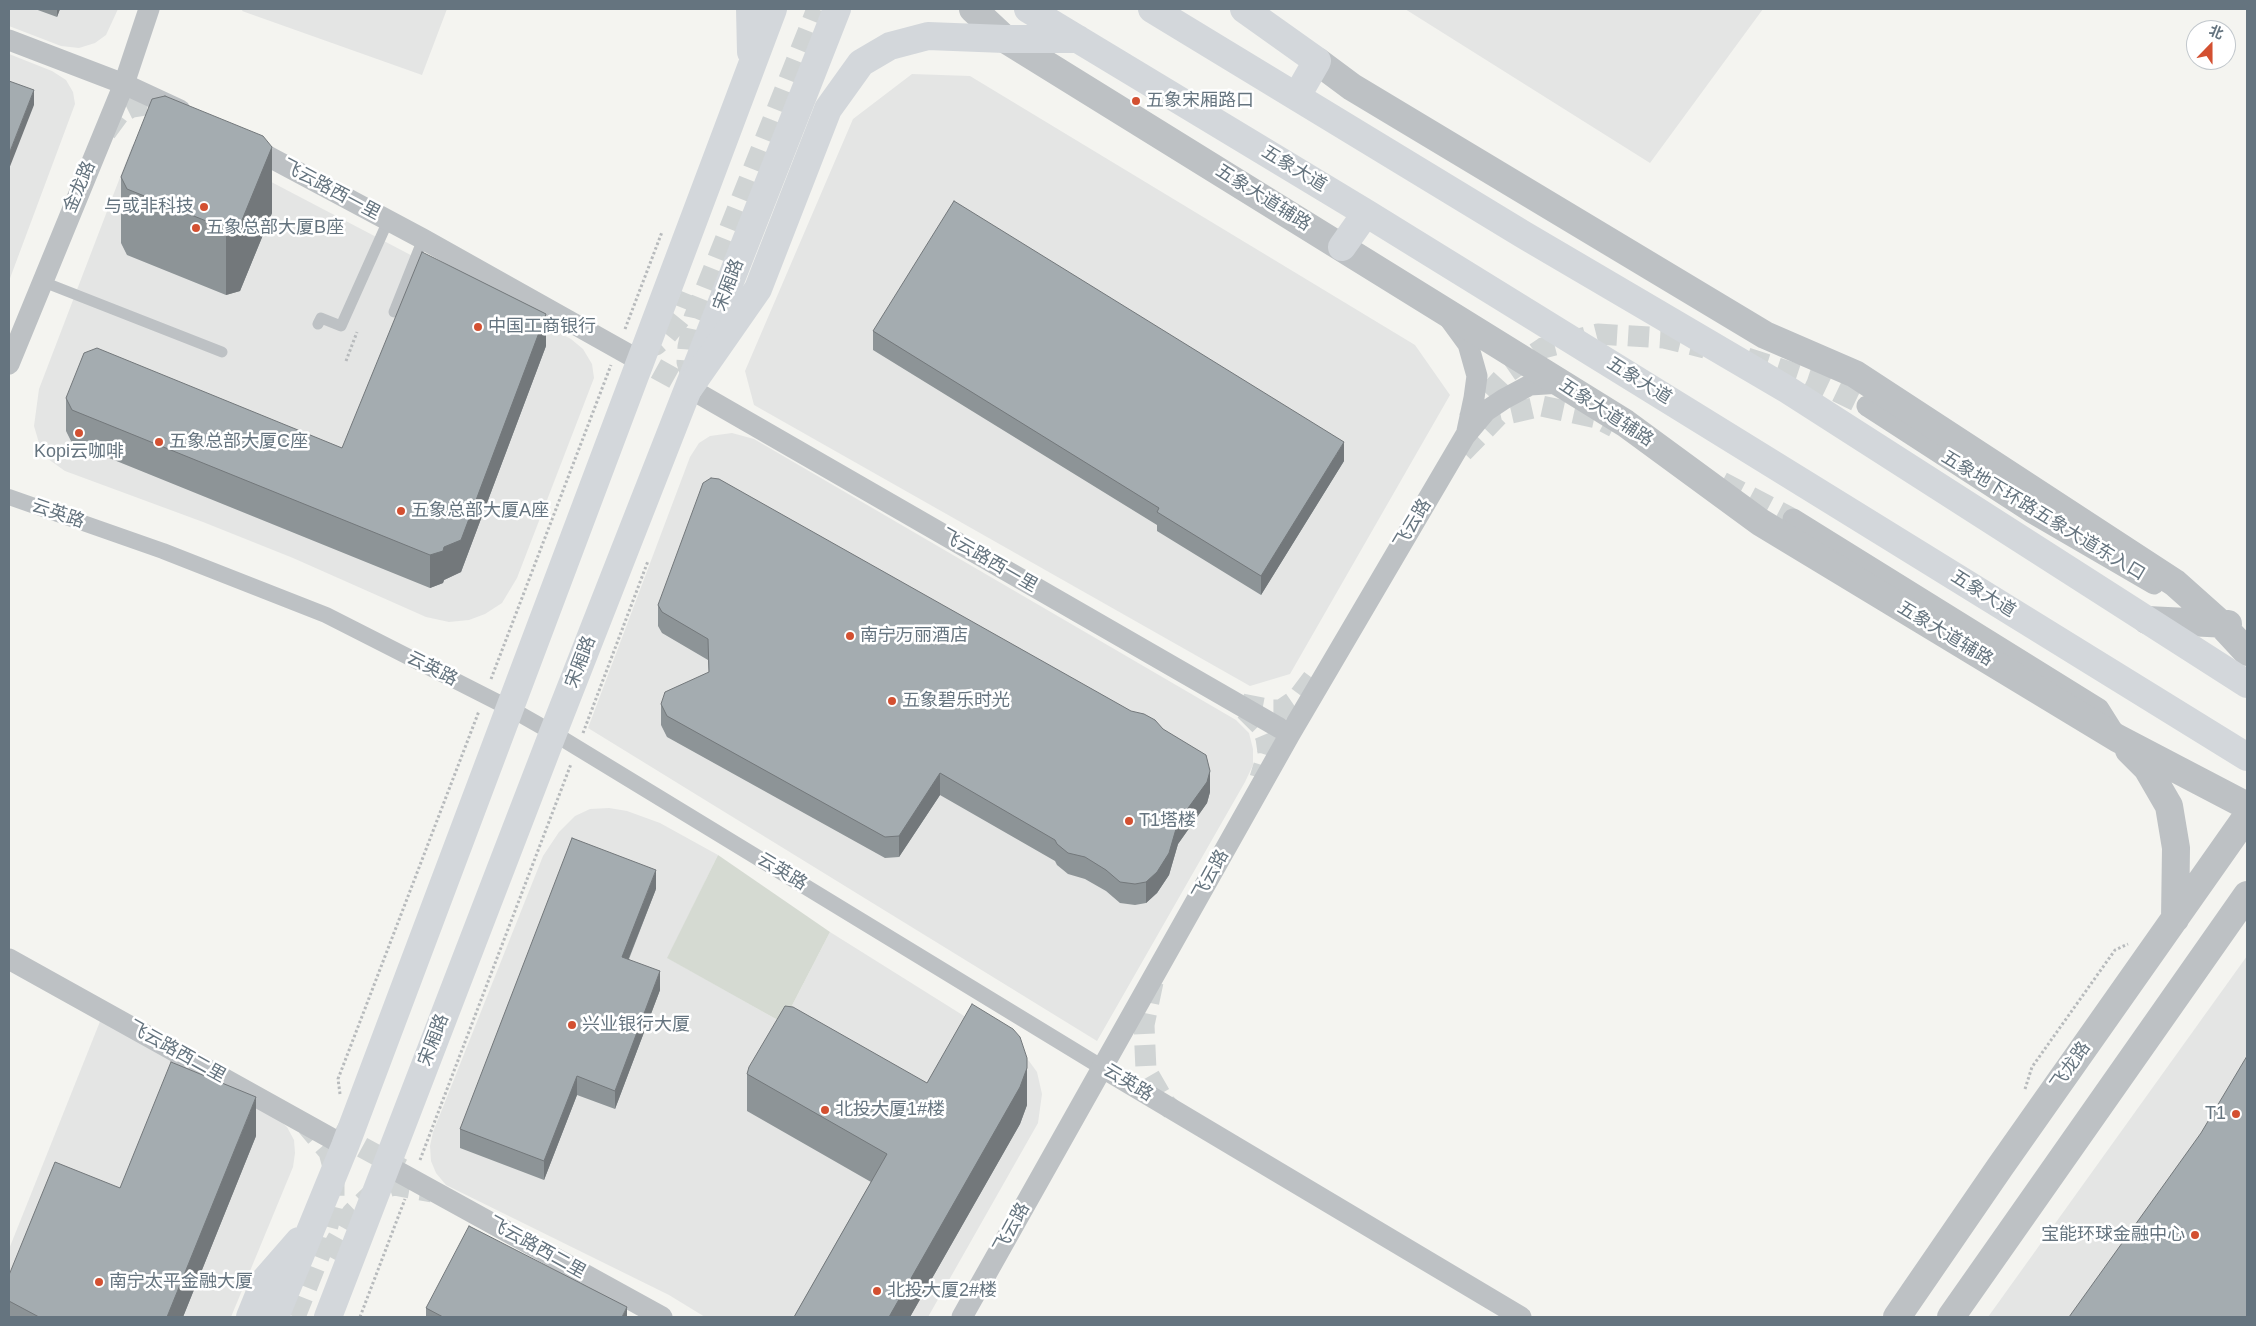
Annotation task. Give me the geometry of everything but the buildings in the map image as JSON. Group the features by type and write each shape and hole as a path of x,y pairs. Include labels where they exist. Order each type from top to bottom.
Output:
{"main road":[{"path":"750,9 751,69"},
{"path":"275,1317 345,1146 509,708 642,362 773,9"},
{"name":"宋厢路","path":"328,1317 553,733 837,9"},
{"name":"五象大道","path":"1028,9 1366,213 2247,756"},
{"path":"1152,9 1524,235 1788,390 2247,684"},
{"path":"1244,9 1317,61 1297,96"},
{"path":"689,388 758,288 828,109 861,63 890,46 928,36 1079,39"},
{"path":"1342,248 1366,213"},
{"path":"250,1317 265,1280 313,1225"}],"street":[{"name":"金龙路","path":"9,364 41,281 124,84 149,9"},
{"name":"五象大道辅路","path":"973,9 1005,39 1625,423 1760,522 2117,738 2247,806"},
{"path":"9,40 124,84 197,118"},
{"path":"1317,61 1352,87 1765,335 1855,374 2176,583 2234,624 2247,652"},
{"name":"飞云路西一里","path":"232,137 423,239 642,362"},
{"name":"飞云路","path":"1444,310 1468,344 1477,376 1465,436"},
{"name":"飞云路","path":"962,1317 1290,734 1465,436 1486,411 1504,399 1530,385 1561,383"},
{"name":"飞云路西一里","path":"689,388 1290,734"},
{"name":"五象地下环路五象大道东入口","path":"1867,406 2032,512 2234,624"},
{"name":"云英路","path":"9,497 163,551 326,615 509,708 1103,1068 1521,1317"},
{"path":"1793,519 2100,709 2117,738 2147,768 2169,806 2176,848 2175,919"},
{"path":"2147,620 2234,624"},
{"name":"飞龙路","path":"1897,1317 2247,816"},
{"path":"1951,1317 2244,907"},
{"name":"飞云路西二里","path":"9,958 345,1146"},
{"name":"飞云路西二里","path":"386,1165 413,1178 662,1317"}],"lane":[{"path":"318,324 321,318 341,326 391,222"},
{"path":"354,332 346,328 391,222"},
{"path":"394,312 423,239"},
{"path":"41,281 222,352"}],"path":[{"path":"340,1098 338,1078 663,228"},
{"path":"346,360 354,332"},
{"path":"360,1317 650,556"}],"shaded area":[{"path":"9,9 118,9 106,35 95,43 79,48 61,46 9,26"},
{"path":"243,9 447,9 422,75 242,11"},
{"path":"1405,9 1763,9 1650,163"},
{"path":"9,54 52,71 66,80 73,92 75,104 9,281"},
{"path":"912,74 970,76 1415,345 1450,395 1290,674 1250,686 754,405 745,371 853,119"},
{"path":"174,131 571,339 583,349 592,364 594,378 517,578 502,603 485,614 469,620 449,622 426,617 293,558 203,522 65,471 48,459 39,443 34,426 39,389 132,146 142,134"},
{"path":"732,433 754,439 1236,720 1249,733 1253,749 1253,765 1245,782 1097,1041 588,728 690,457 699,443 710,436"},
{"path":"609,808 627,811 660,823 718,855 668,958 783,1023 830,932 1012,1046 1029,1061 1037,1072 1042,1094 1038,1123 928,1317 705,1317 669,1295 446,1185 436,1173 431,1161 430,1146 433,1132 543,856 559,832 575,816 590,809"},
{"path":"718,855 830,932 783,1023 667,958"},
{"name":"宝能环球金融中心","path":"2247,956 2247,1317 1988,1317"},
{"name":"南宁太平金融大厦","path":"101,1019 274,1115 287,1127 294,1140 293,1167 231,1317 9,1317 9,1249"}],"tunnel":[{"path":"694,380 687,362 694,318 817,9"},
{"path":"106,132 120,113 132,107 145,105 172,109"},
{"path":"639,347 656,345 666,336 683,315 691,295"},
{"path":"1468,420 1477,406 1507,373 1543,348 1598,334 1664,338 1705,348"},
{"path":"628,353 702,394"},
{"path":"1747,358 1808,378 1867,406"},
{"path":"1463,452 1498,416 1542,406 1597,418 1614,427"},
{"path":"1722,482 1793,519"},
{"path":"1242,704 1281,710 1297,699 1318,671"},
{"path":"1245,710 1261,726 1266,738 1268,752 1260,778"},
{"path":"1153,982 1144,1025 1146,1070 1165,1103 1172,1110"},
{"path":"295,1317 322,1249 334,1202 334,1171 329,1152 307,1126"},
{"path":"334,1132 402,1169"},
{"path":"328,1256 352,1213 375,1191 394,1185 432,1192"}],"place":[{"name":"五象宋厢路口","path":"1136,101"},
{"name":"与或非科技","path":"204,207"},
{"name":"五象总部大厦B座","path":"196,228"},
{"name":"中国工商银行","path":"478,327"},
{"name":"Kopi云咖啡","path":"79,433"},
{"name":"五象总部大厦C座","path":"159,442"},
{"name":"五象总部大厦A座","path":"401,511"},
{"name":"南宁万丽酒店","path":"850,636"},
{"name":"五象碧乐时光","path":"892,701"},
{"name":"T1塔楼","path":"1129,821"},
{"name":"兴业银行大厦","path":"572,1025"},
{"name":"北投大厦1#楼","path":"825,1110"},
{"name":"T1","path":"2236,1114"},
{"name":"宝能环球金融中心","path":"2195,1235"},
{"name":"南宁太平金融大厦","path":"99,1282"},
{"name":"北投大厦2#楼","path":"877,1291"}]}
